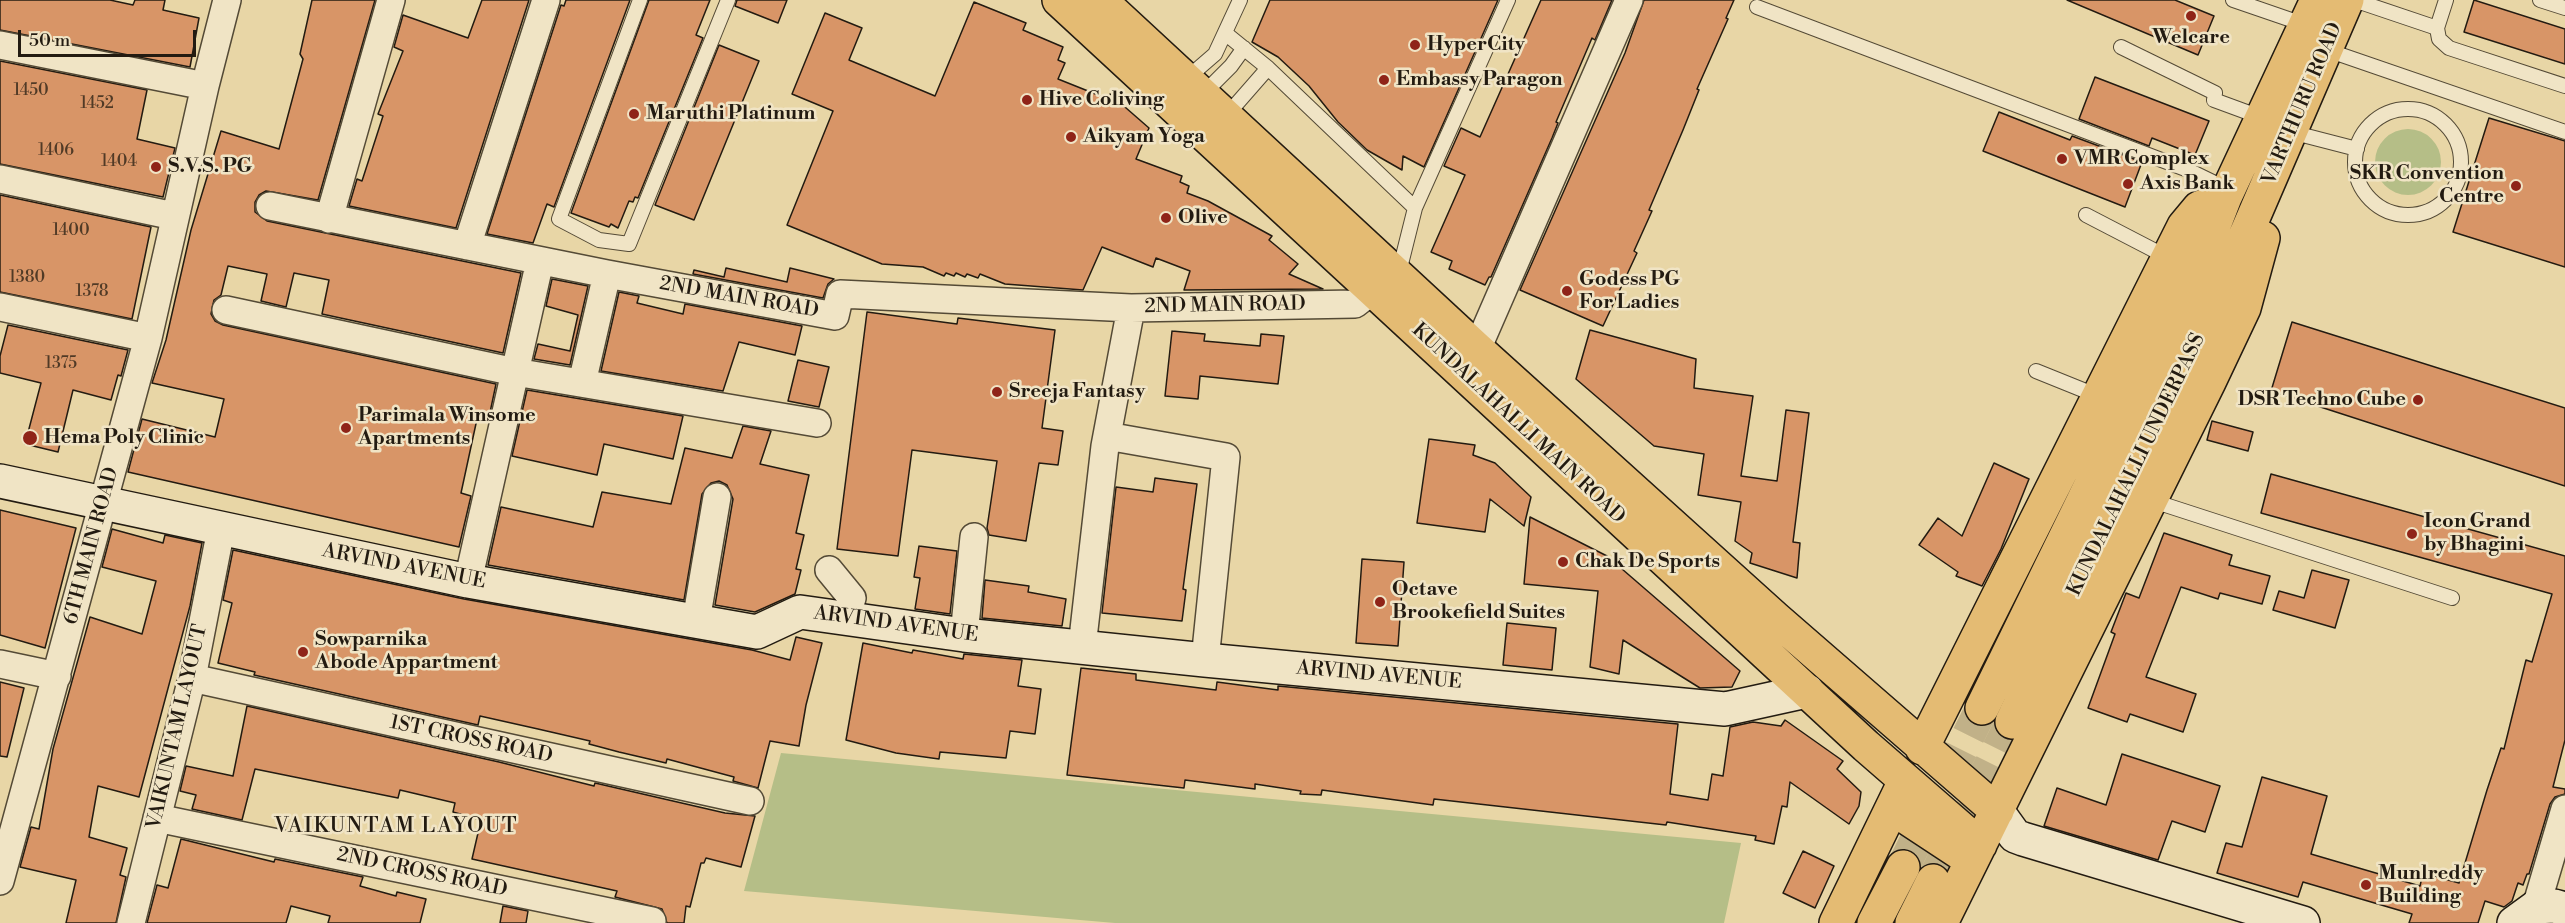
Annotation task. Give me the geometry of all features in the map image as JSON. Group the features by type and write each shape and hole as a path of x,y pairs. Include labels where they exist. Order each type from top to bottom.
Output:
{"main road":[{"name":"KUNDALAHALLI MAIN ROAD","path":"1059,0 1205,107"},
{"name":"VARTHURU ROAD","path":"2227,193 2277,125 2327,50 2348,0"},
{"name":"KUNDALAHALLI MAIN ROAD","path":"1113,5 1205,107 1807,691 1899,794 1975,853"},
{"name":"VARTHURU ROAD","path":"2259,207 2277,125 2312,11"},
{"path":"1922,748 2184,226 2199,208 2227,193"},
{"name":"KUNDALAHALLI UNDERPASS","path":"1982,708 2199,264 2227,193"},
{"path":"1941,923 1975,853 2006,824 2150,500 2244,308 2265,231 2259,207"},
{"name":"KUNDALAHALLI UNDERPASS","path":"2012,722 2259,207"},
{"name":"KUNDALAHALLI MAIN ROAD","path":"1386,283 1478,349 2006,824"},
{"path":"1836,923 1899,794"},
{"path":"1874,923 1903,867"},
{"path":"1912,923 1933,881"}],"street":[{"name":"6TH MAIN ROAD","path":"0,881 7,828 57,676 148,338 174,216 227,0"},
{"path":"329,219 391,0"},
{"path":"467,246 546,0"},
{"path":"1478,349 1629,0"},
{"path":"0,45 205,86"},
{"path":"0,179 174,216"},
{"name":"2ND MAIN ROAD","path":"270,206 540,261 835,316 840,294 1131,308 1355,304 1386,283"},
{"path":"468,580 540,261"},
{"path":"582,383 607,274"},
{"path":"0,307 148,338"},
{"path":"1082,647 1107,436 1131,308"},
{"path":"226,310 515,372 817,423"},
{"path":"1107,436 1226,457 1205,660"},
{"name":"ARVIND AVENUE","path":"0,481 468,580 757,632 800,612 964,635 1725,709 1807,691"},
{"path":"696,621 717,498"},
{"name":"VAIKUNTAM LAYOUT","path":"131,923 192,678 221,529"},
{"path":"964,635 974,537"},
{"path":"829,570 852,598 846,619"},
{"path":"0,664 57,676"},
{"name":"1ST CROSS ROAD","path":"192,678 750,801"},
{"path":"2538,913 2565,809"},
{"name":"2ND CROSS ROAD","path":"157,818 652,921"},
{"path":"2006,824 2303,923"}],"lane":[{"path":"640,0 559,219 599,240 629,244 728,0"},
{"path":"1205,107 1215,54 1240,0"},
{"path":"1386,283 1416,208 1508,0"},
{"path":"2233,0 2312,11"},
{"path":"2354,0 2437,28"},
{"path":"2446,0 2437,28 2439,39 2449,48 2565,86"},
{"path":"2540,0 2565,8"},
{"path":"1757,7 2188,170 2227,193"},
{"path":"1225,33 1268,68 1416,208"},
{"path":"2121,47 2215,93 2214,100 2277,125 2357,149"},
{"path":"1205,107 1244,48"},
{"path":"2327,50 2565,132"},
{"path":"1205,107 1268,68"},
{"path":"2411,108 2420,110 2444,122 2455,136 2461,154 2460,172 2454,188 2444,201 2430,210 2414,214 2397,213 2381,207 2364,190 2356,166 2357,149 2364,133 2377,119 2393,111 2411,108"},
{"path":"2086,215 2167,257"},
{"path":"2036,371 2098,396"},
{"path":"2150,500 2452,598"}],"green space":[{"path":"2408,129 2420,132 2431,139 2438,150 2441,162 2438,174 2431,185 2420,192 2408,195 2396,192 2385,185 2378,174 2375,162 2378,150 2385,139 2396,132"},
{"path":"781,753 1741,843 1724,923 1115,923 744,891"}],"building":[{"path":"0,0 110,0 133,5 135,0 165,0 163,10 199,18 190,67 0,30"},
{"path":"312,0 375,0 318,200 266,191 259,195 255,202 255,212 267,221 521,273 503,353 322,314 329,280 294,273 286,307 261,301 267,274 228,266 221,295 214,300 211,314 215,321 223,325 496,384 488,422 477,419 461,493 471,496 459,547 128,472 142,419 215,437 224,399 152,383 166,340 191,230 221,131 279,149 303,59 300,54"},
{"path":"482,0 529,0 456,228 349,206 357,179 362,181 383,116 378,114 403,51 394,47 403,15 468,38"},
{"path":"566,0 630,0 554,207 547,204 533,243 487,234 561,5 564,6"},
{"name":"Maruthi Platinum","path":"649,0 710,0 696,35 703,38 638,198 635,197 633,202 629,201 618,228 611,224 609,227 571,213"},
{"path":"737,0 787,0 778,23 735,6"},
{"name":"Embassy Paragon","path":"1270,0 1498,0 1424,167 1403,156 1402,170 1367,150 1338,122 1309,86 1278,57 1252,42"},
{"path":"1541,0 1612,0 1595,40 1592,38 1556,122 1558,123 1552,138 1491,277 1485,285 1449,269 1452,261 1431,252 1465,175 1444,166 1461,128 1480,137"},
{"path":"1644,0 1734,0 1649,210 1652,211 1634,251 1637,253 1603,326 1520,290 1625,53"},
{"path":"2067,0 2175,0 2214,16 2198,55"},
{"path":"2474,0 2565,29 2565,64 2464,32"},
{"path":"974,2 1026,23 1023,30 1063,47 1058,60 1065,63 1058,79 1108,99 1110,94 1149,128 1136,159 1182,176 1180,182 1189,186 1187,193 1208,201 1272,236 1269,240 1298,264 1289,274 1323,289 1184,290 1190,271 1156,258 1153,267 1102,247 1083,290 1005,284 980,274 978,278 967,274 965,277 956,273 954,276 946,273 944,276 923,267 882,264 787,225 833,111 792,94 825,13 862,28 849,60 935,96"},
{"path":"719,45 759,61 694,220 655,205"},
{"path":"0,61 147,90 137,139 175,148 163,197 0,164"},
{"path":"2095,77 2209,121 2195,155 2152,138 2149,146 2079,119"},
{"name":"VMR Complex","path":"1999,112 2070,140 2072,136 2142,162 2125,207 1983,151"},
{"name":"SKR Convention Centre","path":"2489,118 2565,141 2565,267 2453,232"},
{"path":"0,195 151,227 132,319 0,292"},
{"path":"726,268 787,282 790,268 834,279 828,284 823,298 693,274 694,270 724,277"},
{"path":"552,279 588,286 570,365 534,359 538,344 570,351 578,315 546,306"},
{"path":"619,292 639,296 637,303 683,314 685,304 802,326 795,355 739,342 723,391 601,371"},
{"path":"867,312 957,324 958,318 1055,330 1042,428 1063,431 1058,465 1039,463 1026,541 989,535 987,528 997,461 912,450 898,556 837,549"},
{"name":"DSR Techno Cube","path":"2292,322 2565,408 2565,486 2271,391"},
{"path":"8,325 128,350 111,400 73,390 58,452 25,444 41,383 0,373 0,356"},
{"path":"1590,330 1696,359 1694,388 1753,396 1741,476 1777,481 1786,410 1809,413 1793,542 1800,543 1797,578 1750,563 1752,553 1735,541 1741,502 1698,495 1704,454 1654,446 1576,379"},
{"path":"1172,331 1205,334 1204,341 1260,346 1261,334 1284,336 1278,384 1200,376 1198,399 1165,396"},
{"path":"798,360 829,367 819,407 788,401"},
{"path":"527,390 683,416 673,459 604,444 597,475 512,456"},
{"path":"2212,421 2253,432 2248,451 2207,440"},
{"path":"743,426 771,431 760,464 809,475 796,533 804,535 796,569 801,570 795,594 755,612 715,605 733,499 727,485 719,481 711,483 702,494 684,600 488,565 501,507 593,527 602,492 671,504 685,448 732,458"},
{"path":"1429,439 1475,445 1473,455 1495,463 1531,497 1524,526 1490,499 1485,532 1417,523"},
{"path":"1994,463 2029,479 2001,549 1982,586 1956,576 1958,572 1919,545 1938,518 1962,536"},
{"path":"2271,474 2565,556 2565,740 2553,787 2565,789 2565,794 2555,797 2550,804 2529,874 2523,885 2518,883 2512,901 2504,907 2485,901 2478,923 2409,923 2412,914 2303,882 2298,897 2217,873 2226,843 2242,847 2262,777 2327,796 2311,854 2420,886 2423,873 2459,883 2501,748 2504,749 2526,660 2532,662 2552,594 2261,513"},
{"path":"1155,478 1197,484 1183,589 1186,590 1182,621 1102,613 1116,487 1153,492"},
{"path":"0,510 76,528 45,648 0,635"},
{"path":"1530,517 1607,556 1740,671 1732,687 1700,688 1623,640 1619,674 1590,667 1598,591 1524,584"},
{"path":"112,529 163,543 165,535 202,543 190,606 139,797 98,786 89,837 127,848 120,875 126,877 116,923 66,923 76,880 20,867 31,827 39,829 53,749 90,617 142,634 156,581 102,567"},
{"path":"2164,533 2232,555 2229,565 2270,576 2262,604 2220,593 2218,599 2181,587 2146,677 2196,694 2183,732 2130,714 2127,722 2088,708 2115,634 2111,632 2126,593 2139,598"},
{"path":"919,546 957,551 950,614 915,609 920,578 914,577"},
{"path":"233,550 464,599 752,650 790,660 796,637 822,643 806,705 799,746 770,741 758,788 733,781 734,777 667,759 666,763 619,752 589,744 590,741 480,716 478,725 254,675 255,672 218,663 232,603 223,600"},
{"name":"Octave Brookefield Suites","path":"1362,559 1404,562 1398,646 1356,643"},
{"path":"2312,570 2349,580 2335,628 2273,610 2279,591 2304,598"},
{"path":"985,580 1029,586 1028,592 1066,599 1062,626 982,618"},
{"path":"1507,623 1556,628 1552,670 1503,665"},
{"path":"863,643 912,653 913,650 963,659 964,654 1022,660 1018,686 1041,689 1035,734 1010,731 1006,758 940,752 939,759 896,753 846,740"},
{"path":"1081,668 1136,674 1136,680 1216,690 1217,682 1278,690 1278,686 1678,724 1670,794 1708,800 1712,774 1723,776 1730,727 1753,722 1781,726 1785,720 1843,761 1837,769 1861,792 1859,806 1849,824 1790,782 1787,807 1782,806 1774,844 1755,840 1756,836 1667,822 1666,825 1434,799 1433,805 1322,790 1321,795 1300,794 1301,791 1255,784 1255,789 1185,780 1184,788 1067,775"},
{"path":"0,682 24,688 7,757 0,756"},
{"path":"247,706 499,762 594,786 595,783 725,813 755,816 741,867 706,858 704,863 701,863 690,907 686,906 684,923 667,923 662,909 615,897 617,891 472,859 481,820 453,812 455,803 400,790 398,798 255,769 242,820 192,809 196,795 180,791 186,766 233,776"},
{"path":"2122,754 2220,786 2205,832 2172,821 2158,860 2044,826 2057,788 2106,805"},
{"path":"181,839 274,862 275,859 363,877 360,886 396,896 397,892 426,899 420,923 328,923 330,916 291,906 286,923 147,923 157,885 168,888"},
{"path":"1803,851 1834,866 1815,908 1783,893"},
{"path":"503,906 528,911 526,923 500,923"}],"tunnel":[{"path":"1903,867 1982,708"},
{"path":"1933,881 2012,722"}],"place":[{"name":"Welcare","path":"2191,16"},
{"name":"HyperCity","path":"1415,45"},
{"name":"Embassy Paragon","path":"1384,80"},
{"name":"Hive Coliving","path":"1027,100"},
{"name":"Maruthi Platinum","path":"634,114"},
{"name":"Aikyam Yoga","path":"1071,137"},
{"name":"VMR Complex","path":"2062,159"},
{"name":"S.V.S. PG","path":"156,167"},
{"name":"Axis Bank","path":"2128,184"},
{"name":"SKR Convention Centre","path":"2516,186"},
{"name":"Olive","path":"1166,218"},
{"name":"Godess PG For Ladies","path":"1567,291"},
{"name":"Sreeja Fantasy","path":"997,392"},
{"name":"DSR Techno Cube","path":"2418,400"},
{"name":"Parimala Winsome Apartments","path":"346,428"},
{"name":"Hema Poly Clinic","path":"30,438"},
{"name":"Icon Grand by Bhagini","path":"2412,534"},
{"name":"Chak De Sports","path":"1563,562"},
{"name":"Octave Brookefield Suites","path":"1380,602"},
{"name":"Sowparnika Abode Appartment","path":"303,652"},
{"name":"Munlreddy Building","path":"2366,885"}],"district":[{"name":"VAIKUNTAM LAYOUT","path":"396,827"}]}
